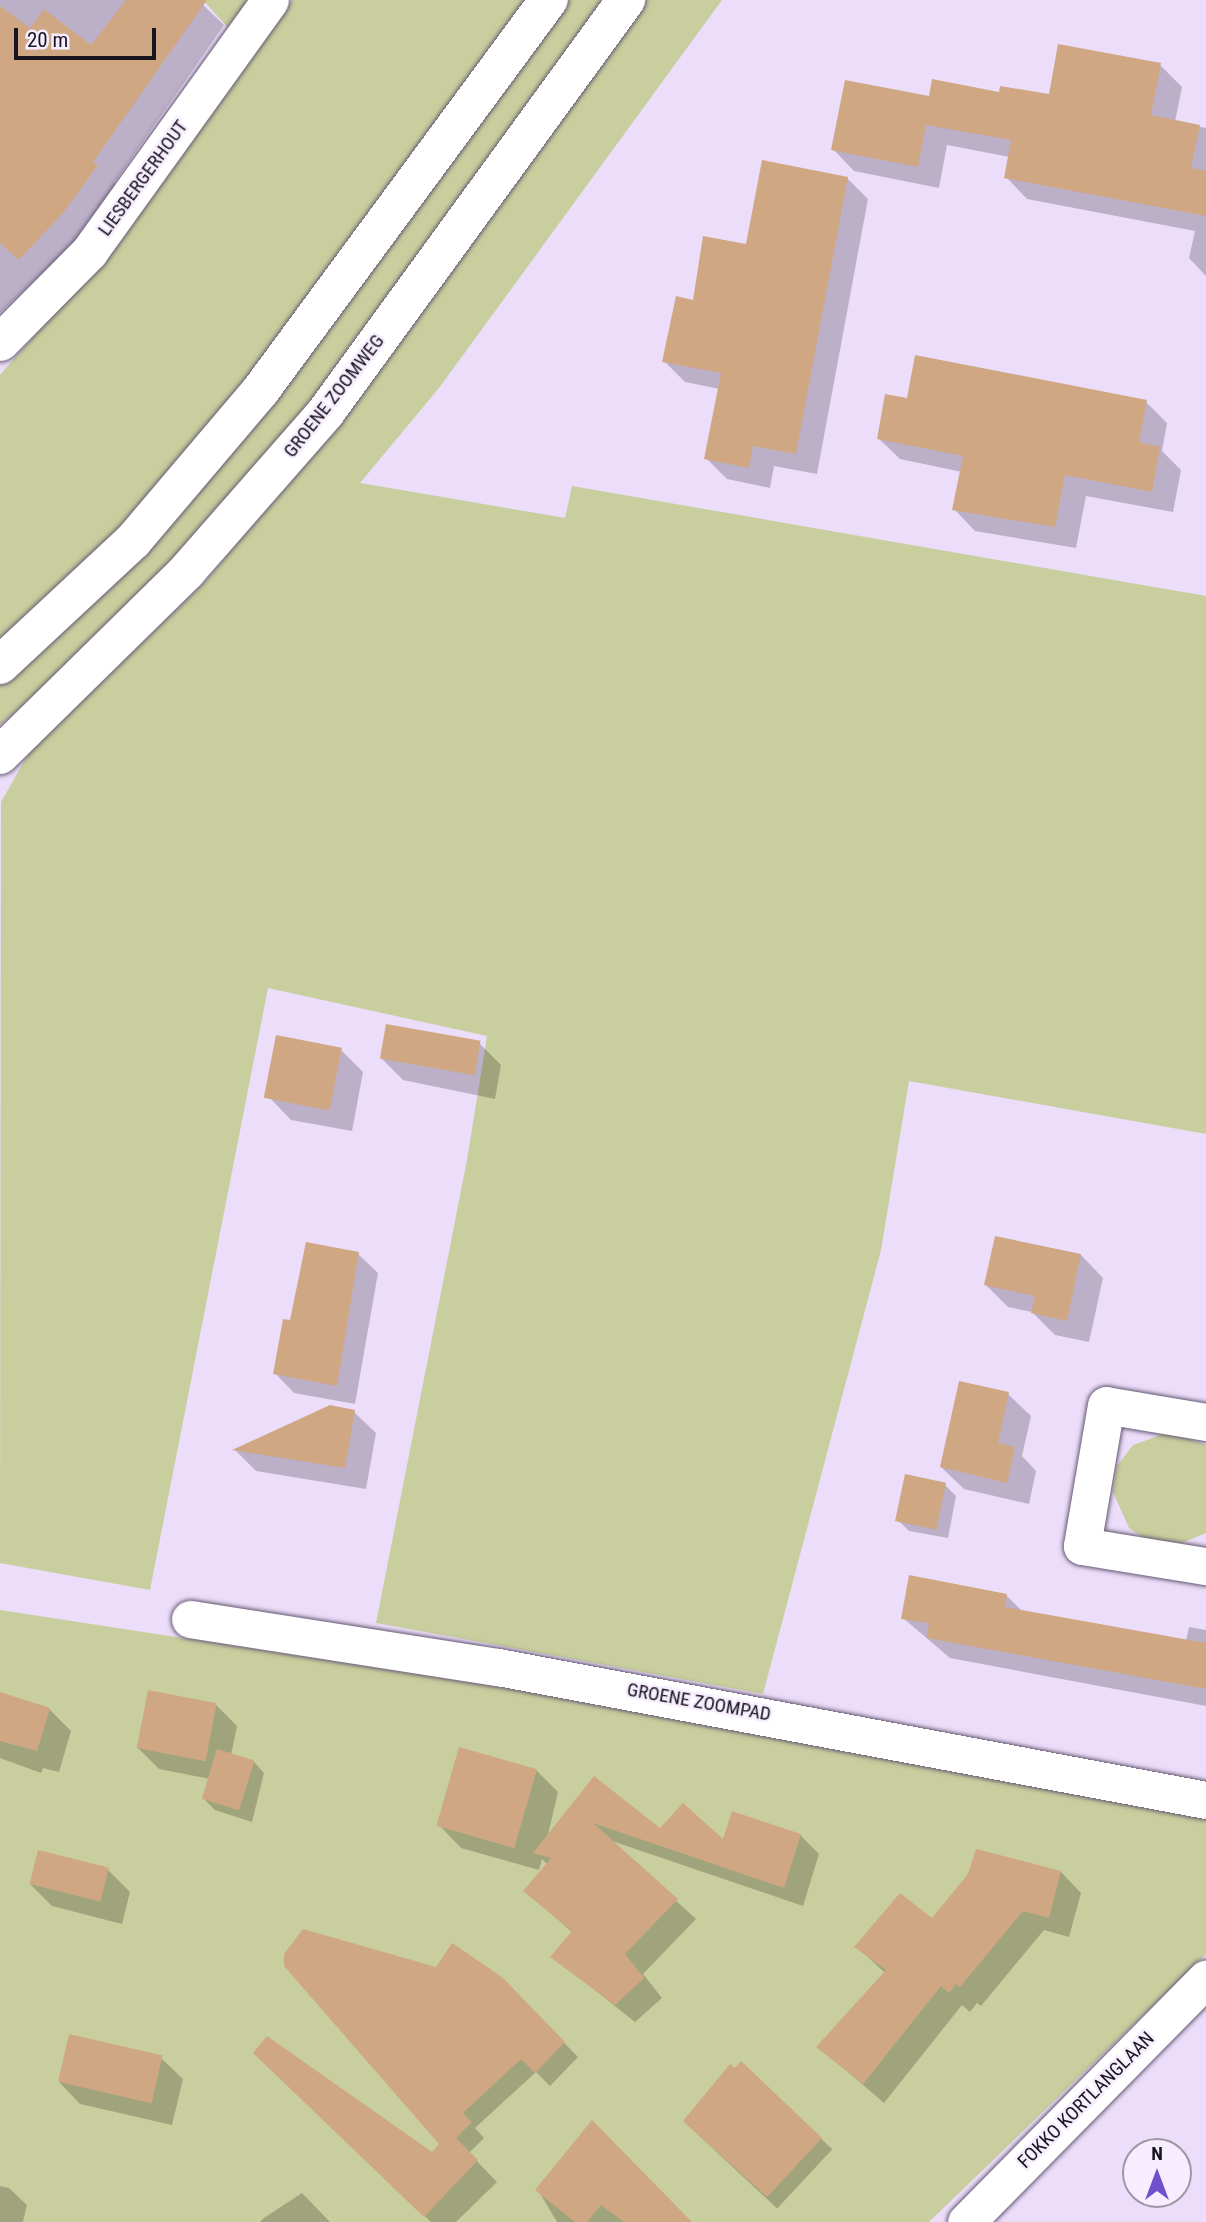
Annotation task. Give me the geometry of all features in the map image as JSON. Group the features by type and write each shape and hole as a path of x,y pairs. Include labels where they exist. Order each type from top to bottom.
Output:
{"main road":[{"path":"0,665 133,541 261,390 549,0"},
{"name":"GROENE ZOOMWEG","path":"0,755 187,571 326,412 626,0"}],"street":[{"name":"LIESBERGERHOUT","path":"0,342 89,252 270,0"},
{"path":"1206,1422 1106,1405 1082,1546 1206,1566"},
{"name":"GROENE ZOOMPAD","path":"190,1619 524,1671 1206,1800"},
{"name":"FOKKO KORTLANGLAAN","path":"966,2222 1206,1979"}],"green space":[{"path":"203,0 256,0 230,30"},
{"path":"292,0 530,0 187,458 70,584 0,650 0,375 132,224"},
{"path":"567,0 604,0 316,401 177,560 76,661 0,725 0,684 25,664"},
{"path":"645,0 722,0 439,388 360,483 565,518 572,486 1206,596 1206,1134 909,1081 881,1250 763,1694 376,1623 467,1160 487,1036 268,988 150,1590 0,1563 1,802 30,751 206,581 329,431"},
{"path":"1169,1432 1206,1445 1206,1533 1177,1545 1151,1543 1129,1528 1113,1492 1117,1466 1133,1445"},
{"path":"0,1610 560,1696 1206,1817 1206,1954 929,2222 0,2222"}],"building":[{"path":"126,0 207,0 93,162 98,165 63,213 19,260 0,243 0,6 30,28 44,9 91,45"},
{"path":"1058,44 1161,63 1151,115 1200,125 1191,168 1206,171 1206,216 1004,178 1011,140 926,125 918,167 831,150 845,80 929,96 932,79 999,92 1000,86 1049,94"},
{"path":"762,160 848,177 796,454 753,446 749,468 704,459 721,373 662,362 676,296 693,300 703,236 746,244"},
{"path":"915,355 1147,400 1139,442 1160,447 1152,492 1065,475 1055,527 952,510 963,456 877,439 885,394 907,398"},
{"path":"386,1024 481,1041 474,1075 380,1058"},
{"path":"276,1035 342,1048 330,1111 264,1098"},
{"path":"995,1236 1081,1254 1067,1321 1031,1313 1035,1296 984,1285"},
{"path":"306,1242 359,1252 337,1386 273,1374 283,1319 290,1320"},
{"path":"959,1381 1009,1392 998,1443 1015,1447 1007,1483 940,1467"},
{"path":"330,1405 355,1410 345,1468 232,1450"},
{"path":"905,1474 946,1483 936,1530 895,1521"},
{"path":"909,1575 1007,1594 1005,1607 1206,1643 1206,1689 927,1638 929,1623 901,1619"},
{"path":"148,1690 217,1703 205,1761 137,1748"},
{"path":"0,1692 50,1708 37,1751 0,1741"},
{"path":"459,1747 537,1769 514,1848 436,1826"},
{"path":"217,1749 254,1760 239,1810 202,1799"},
{"path":"594,1776 660,1828 683,1803 723,1839 732,1811 801,1834 784,1888 593,1823 678,1899 625,1954 644,1978 615,2005 550,1957 572,1931 523,1891 551,1858 533,1853"},
{"path":"976,1849 1061,1871 1049,1918 1023,1911 960,1987 956,1984 949,1993 941,1986 863,2084 816,2047 886,1970 854,1947 900,1893 932,1918 968,1874"},
{"path":"38,1850 109,1868 100,1902 30,1884"},
{"path":"303,1929 436,1967 452,1943 502,1977 565,2042 535,2073 521,2059 463,2113 472,2122 456,2138 478,2160 424,2217 253,2053 267,2036 432,2152 439,2144 284,1966 284,1954"},
{"path":"69,2034 163,2056 152,2103 58,2082"},
{"path":"741,2061 822,2138 767,2197 683,2121 730,2064 735,2068"},
{"path":"592,2120 692,2222 624,2222 601,2205 587,2222 575,2222 535,2190"}]}
